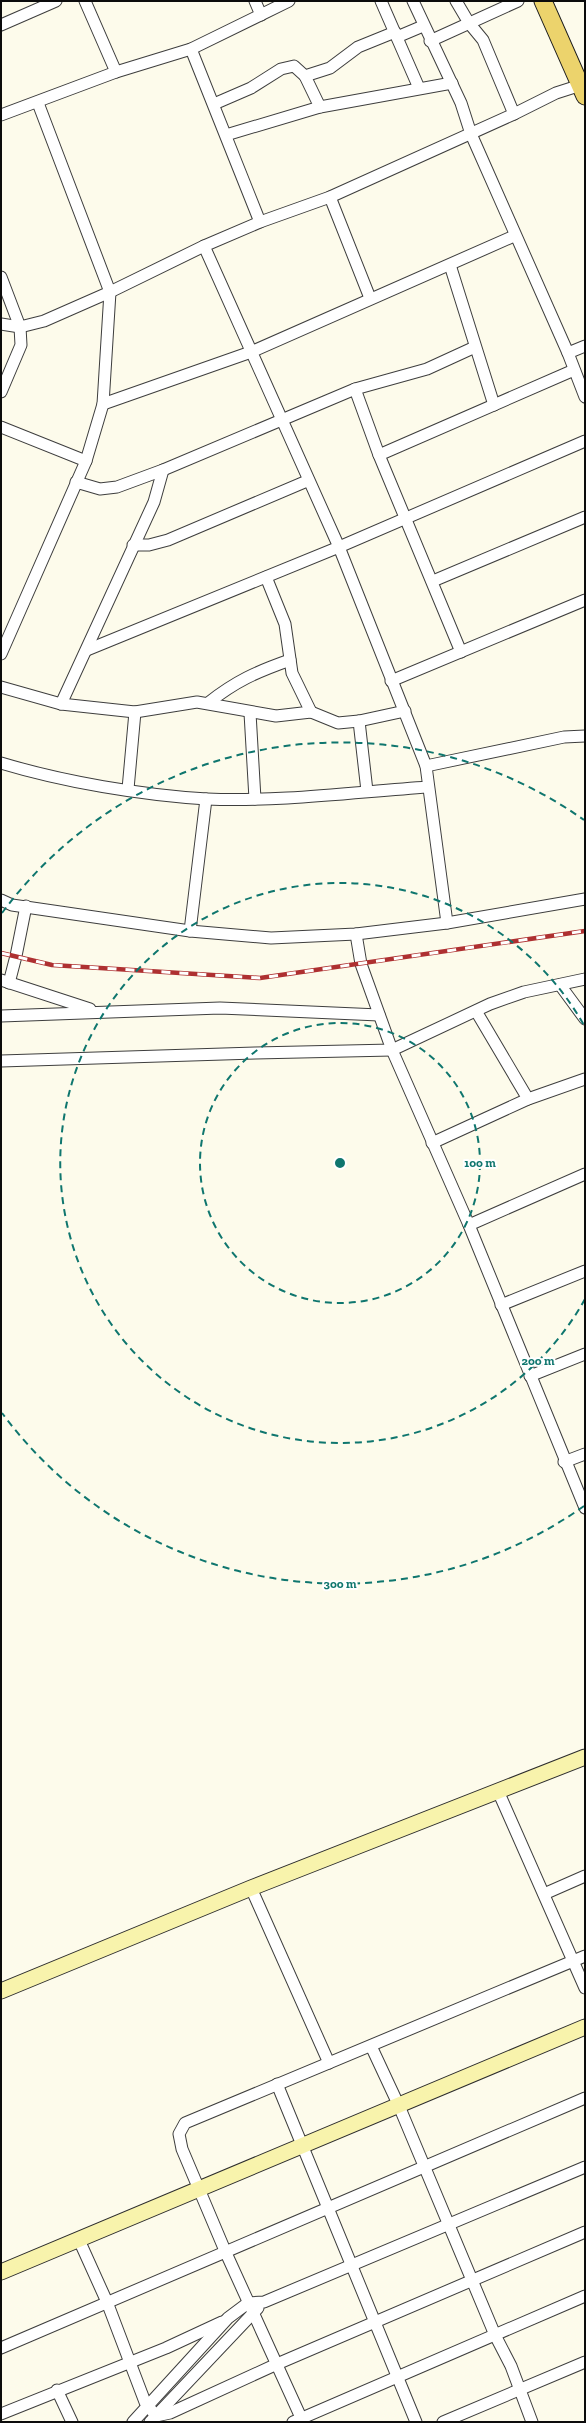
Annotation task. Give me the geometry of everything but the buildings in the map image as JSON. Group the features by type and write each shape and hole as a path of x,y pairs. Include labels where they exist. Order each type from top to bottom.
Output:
{"main road":[{"path":"543,1 583,80"},
{"path":"556,1 583,80"}],"street":[{"path":"1,25 56,1"},
{"path":"85,1 116,72"},
{"path":"255,1 261,15"},
{"path":"1,115 38,103 116,72 191,48 289,1"},
{"path":"381,1 419,88"},
{"path":"413,1 430,41 461,103 471,134 514,236 568,353 585,397"},
{"path":"456,1 469,23 483,40 514,114"},
{"path":"430,41 518,1"},
{"path":"305,76 330,68 358,47 423,26"},
{"path":"191,48 260,222"},
{"path":"214,104 251,88 281,68 294,66 305,76 320,107"},
{"path":"1,324 20,327 44,321 110,292 204,246 260,222 330,197 471,134 583,80"},
{"path":"226,135 320,107 452,83"},
{"path":"1,654 86,462 103,404 110,292 38,103"},
{"path":"330,197 370,298"},
{"path":"103,404 251,352 370,298 450,265 514,236"},
{"path":"204,246 307,481 339,547 426,766 447,923"},
{"path":"450,265 494,405"},
{"path":"1,277 20,327 21,345 1,392"},
{"path":"568,353 585,346"},
{"path":"76,482 109,489 163,470 355,389 428,370 475,347"},
{"path":"379,455 574,370"},
{"path":"355,389 379,455 433,581 461,652"},
{"path":"1,427 86,462"},
{"path":"87,650 339,547 585,441"},
{"path":"61,704 154,502 163,470"},
{"path":"133,545 149,545 168,540 307,481"},
{"path":"433,581 585,517"},
{"path":"266,576 285,624 292,673 310,712"},
{"path":"391,681 585,600"},
{"path":"208,703 231,685 250,674 290,660"},
{"path":"1,687 61,704 135,712 171,705 208,703 250,713 276,716 310,712 330,721 359,721 405,711"},
{"path":"128,789 135,712"},
{"path":"250,713 255,799"},
{"path":"359,721 367,791"},
{"path":"426,766 564,737 585,736"},
{"path":"1,763 43,776 206,799 255,799 428,787"},
{"path":"190,931 206,799"},
{"path":"1,900 26,906 190,931 271,938 356,934 447,923 585,899"},
{"path":"26,906 16,956 5,981 98,1011"},
{"path":"356,934 361,964 392,1050 469,1225 564,1462 585,1508"},
{"path":"1,1061 392,1050 476,1011 524,992 585,979"},
{"path":"560,985 585,1019"},
{"path":"1,1016 98,1011 220,1008 380,1015"},
{"path":"476,1011 528,1098"},
{"path":"432,1143 528,1098 585,1079"},
{"path":"469,1225 585,1174"},
{"path":"501,1305 585,1270"},
{"path":"530,1376 585,1354"},
{"path":"564,1462 585,1454"},
{"path":"1,1991 251,1888 585,1757"},
{"path":"498,1792 585,1988"},
{"path":"544,1894 585,1876"},
{"path":"251,1888 329,2063"},
{"path":"585,1956 185,2123 179,2134 182,2149 226,2253 276,2364 299,2421 585,2296"},
{"path":"1,2272 585,2028"},
{"path":"371,2046 399,2106 495,2335 510,2366 532,2422"},
{"path":"277,2084 327,2209 416,2422"},
{"path":"1,2348 226,2253 424,2166 585,2098"},
{"path":"1,2414 188,2338 264,2302 585,2167"},
{"path":"153,2419 170,2413 276,2364 585,2232"},
{"path":"78,2240 107,2302 153,2419"},
{"path":"153,2419 251,2308"},
{"path":"133,2422 228,2318"},
{"path":"443,2422 585,2362"},
{"path":"57,2390 72,2422"}],"railway":[{"path":"1,953 52,965 260,978 585,931"}]}
